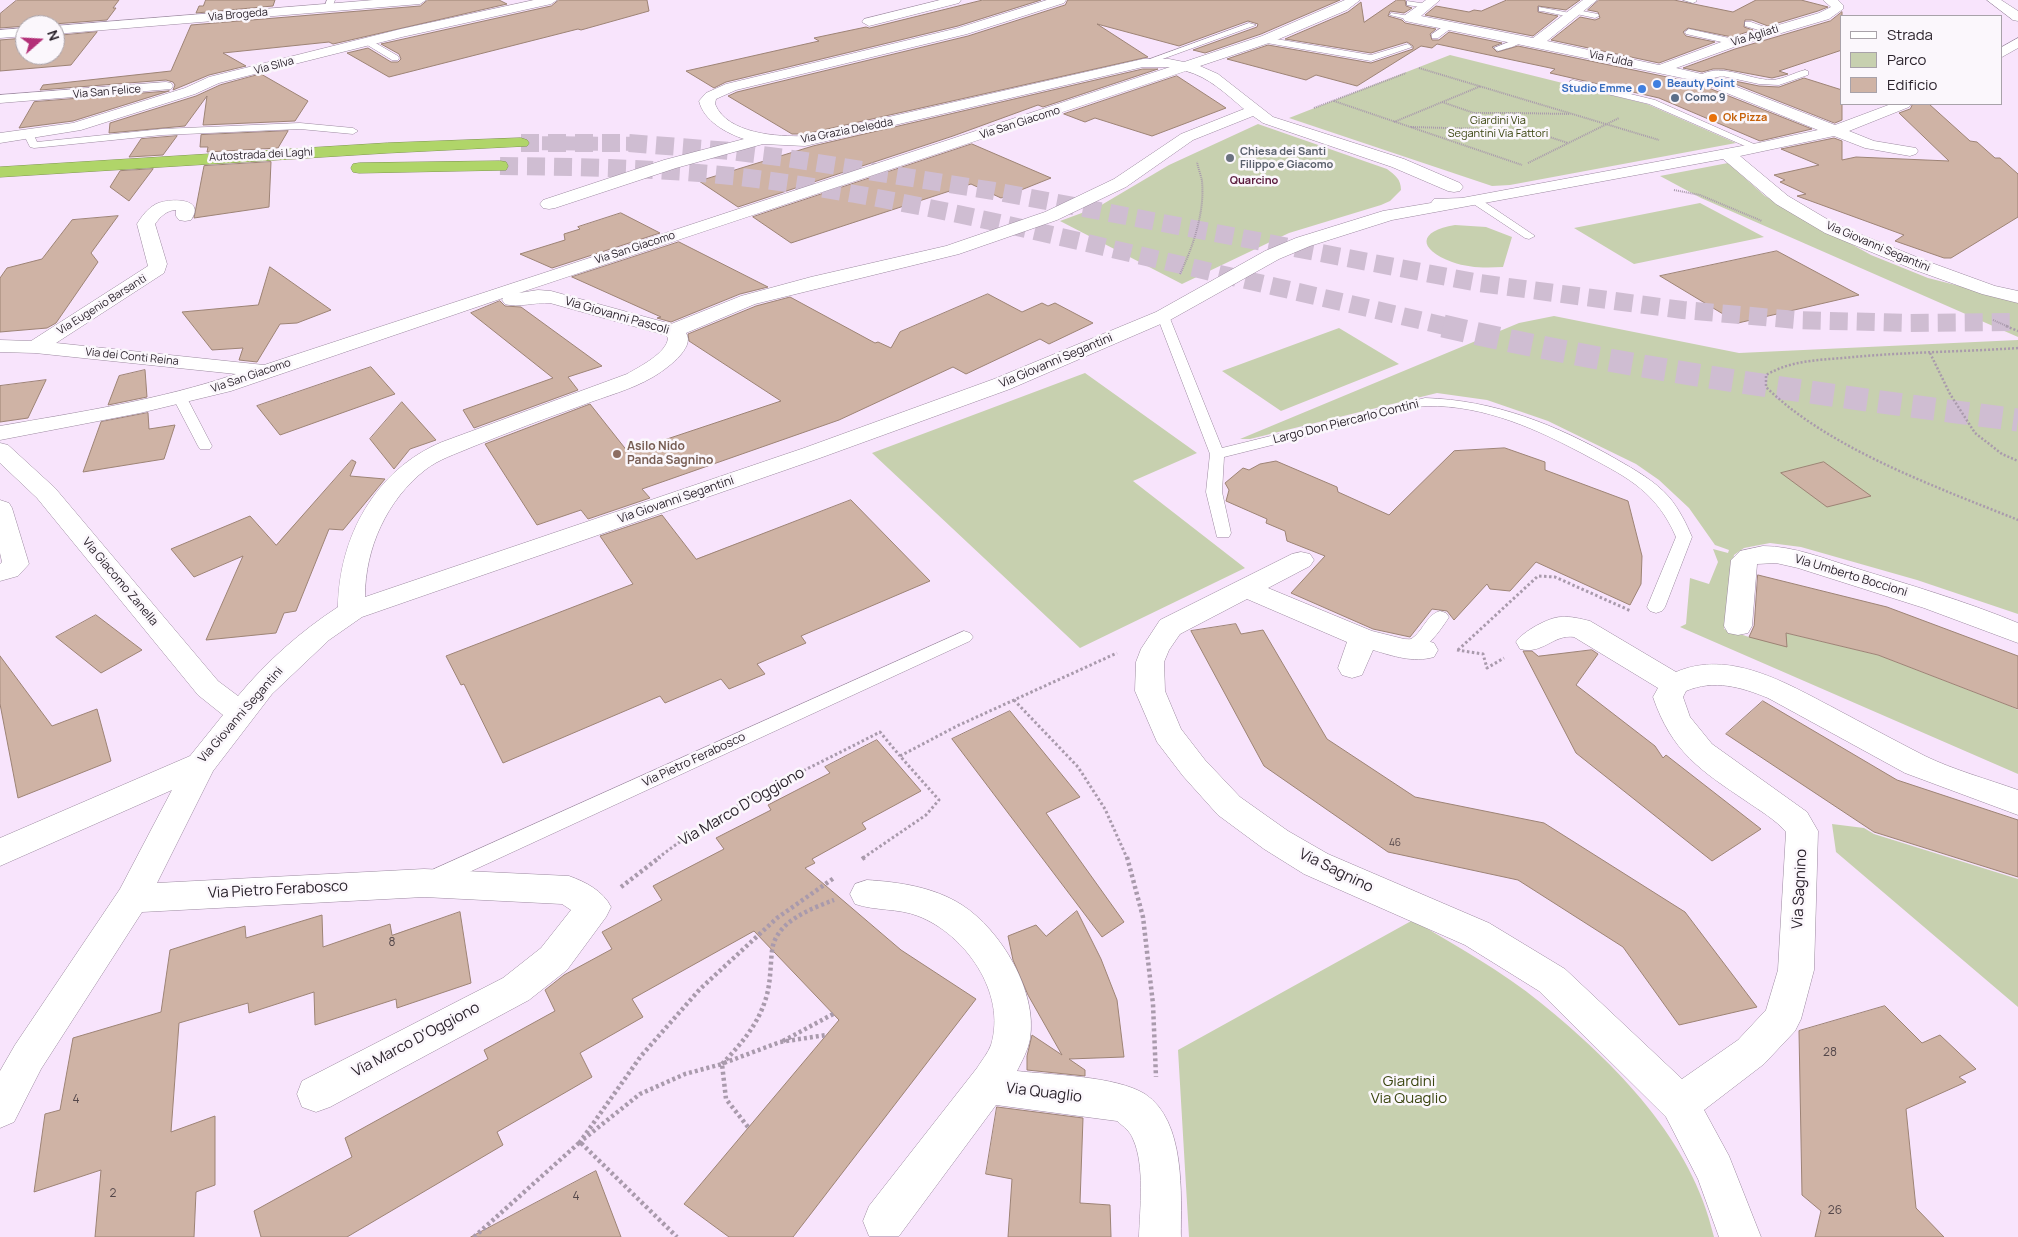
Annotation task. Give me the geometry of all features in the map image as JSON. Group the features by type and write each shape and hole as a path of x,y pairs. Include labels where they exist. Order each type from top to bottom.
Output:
{"highway":[{"name":"Autostrada dei Laghi","path":"0,172 307,153 521,143"},
{"path":"340,168 500,166"},
{"name":"Autostrada dei Laghi","path":"0,184 298,169"}],"street":[{"path":"292,10 311,0"},
{"name":"Via Brogeda","path":"65,29 292,10 329,4 420,0"},
{"name":"Via Silva","path":"0,138 75,127 190,91 214,80 367,41 551,0"},
{"path":"869,22 955,0"},
{"name":"Via Grazia Deledda","path":"1060,0 983,26 731,88 711,96 707,101 708,107 716,116 739,133 760,140 791,142 819,138 1143,63 1161,62 1202,71 1276,123 1398,163 1465,196"},
{"name":"Via San Giacomo","path":"0,433 100,416 223,386 1264,40 1342,7 1354,0"},
{"path":"1536,43 1591,0"},
{"name":"Via Agliati","path":"1661,69 1735,42 1772,26 1792,25 1834,12 1837,5 1829,0"},
{"path":"1993,0 2018,17"},
{"path":"1410,18 1429,2"},
{"name":"Via Fulda","path":"1410,18 1701,78 1834,131"},
{"path":"0,34 15,33"},
{"path":"2003,51 2018,42"},
{"name":"Via San Felice","path":"0,99 132,90 214,80"},
{"name":"Via Giovanni Segantini","path":"0,853 201,764 240,713 290,659 319,633 352,611 830,446 1002,384 1163,316 1272,255 1334,230 1465,196 1541,188 1758,148 1834,131 1901,105"},
{"path":"672,331 748,300 811,283 952,250 1051,216 1120,183 1187,137 1255,110"},
{"path":"1834,131 1871,145 1910,151"},
{"path":"549,204 670,164 760,140"},
{"name":"Via Giovanni Segantini","path":"1720,155 1782,200 1831,228 1922,266 1989,290 2018,297"},
{"path":"1398,163 1424,192 1437,202 1465,196"},
{"name":"Via Giovanni Segantini","path":"1398,213 1424,192"},
{"name":"Via Eugenio Barsanti","path":"35,347 157,269 158,264 146,224 152,214 163,207 179,204 185,207 184,216"},
{"name":"Via Giovanni Pascoli","path":"223,386 236,387 252,383 527,296 551,297 672,331 678,336 678,344 671,354 643,375 504,425 443,450 410,470 385,499 361,540 351,587 352,611"},
{"name":"Via dei Conti Reina","path":"0,346 35,347 264,371"},
{"name":"Via Giacomo Zanella","path":"0,450 46,493 208,688 240,713"},
{"path":"0,508 16,564 10,570 0,573"},
{"name":"Via Umberto Boccioni","path":"1738,626 1744,560 1752,555 1765,554 1798,560 1915,595 2018,634"},
{"name":"Via Sagnino","path":"1301,560 1170,627 1155,649 1150,662 1150,691 1168,734 1194,768 1229,806 1276,840 1316,864 1476,934 1552,980 1680,1104 1715,1170 1740,1237"},
{"path":"1244,588 1363,638 1414,650"},
{"path":"1530,642 1561,626 1580,628 1674,684 1693,676 1716,674 1749,679 1778,692 1916,765 2018,802"},
{"path":"1352,668 1363,638"},
{"name":"Via Sagnino","path":"1674,684 1668,696 1677,721 1692,743 1716,764 1796,821 1802,831 1803,841 1796,970 1782,1019 1750,1052 1680,1104"},
{"path":"0,1109 28,1057 132,899 201,764"},
{"path":"856,876 889,894 944,911 969,928 984,946 996,965 1008,994 1012,1019 1011,1039 1004,1061 884,1221"},
{"name":"Via Pietro Ferabosco","path":"132,899 424,883 569,890 594,908"},
{"name":"Via Marco D'Oggiono","path":"316,1094 516,989 554,959 594,908"},
{"name":"Via Quaglio","path":"987,1086 1112,1101 1131,1108 1144,1120 1153,1138 1160,1165 1160,1237"}],"lane":[{"path":"1410,3 1429,2"},
{"path":"1542,9 1595,16"},
{"path":"1394,15 1410,18"},
{"path":"1748,24 1772,26"},
{"path":"1143,63 1252,25"},
{"path":"1435,36 1450,26"},
{"path":"1688,32 1735,42"},
{"name":"Via San Giacomo","path":"1264,40 1372,58 1408,47"},
{"path":"1498,48 1521,40"},
{"path":"367,41 395,58"},
{"path":"1701,78 1710,74 1724,72 1779,82 1805,73"},
{"path":"1716,84 1732,78 1776,91"},
{"path":"1573,83 1652,102 1758,148"},
{"path":"29,135 34,144 162,132 300,126 353,131"},
{"path":"1465,196 1529,236"},
{"path":"1163,316 1217,454 1214,492 1223,533"},
{"path":"180,398 205,446"},
{"name":"Largo Don Piercarlo Contini","path":"1217,454 1425,402 1468,404 1525,420 1588,450 1632,476 1662,499 1676,517 1684,537 1656,607"},
{"path":"1414,650 1440,617"},
{"name":"Via Pietro Ferabosco","path":"424,883 964,637"}],"path":[{"path":"1276,123 1421,67 1607,124 1720,155"},
{"path":"1394,122 1481,86"},
{"path":"1333,101 1523,166"},
{"path":"1442,102 1474,113 1576,114"},
{"path":"1465,196 1652,102"},
{"path":"1474,113 1484,129"},
{"path":"1516,113 1528,130"},
{"path":"1408,127 1528,130 1569,143"},
{"path":"1197,163 1202,183 1197,227 1190,254 1176,281 1200,295"},
{"path":"2018,348 1860,356 1797,363 1776,368 1766,375 1766,387 1777,399 1805,421 1842,442 1901,471 2018,520"},
{"path":"1930,353 1950,394 1975,433 2002,454 2018,461"},
{"path":"900,756 957,726 1170,627"},
{"path":"1414,650 1458,650 1483,654 1487,668 1530,642"},
{"path":"1014,700 1078,768 1105,809 1127,857 1143,917 1153,1004 1156,1080"},
{"name":"Via Marco D'Oggiono","path":"594,908 684,838 736,808 880,732 939,800 926,815 856,876 838,899 805,912 778,934 770,957 771,974 767,993 757,1022 744,1042 722,1064"},
{"name":"Via Marco D'Oggiono","path":"580,1142 641,1056 700,989 777,918 856,876"},
{"name":"Via Marco D'Oggiono","path":"474,1237 580,1142 640,1094 685,1074 722,1064 780,1042 835,1013"},
{"name":"Via Marco D'Oggiono","path":"780,1042 826,1035"},
{"path":"722,1064 726,1099 748,1127"},
{"path":"580,1142 677,1237"}],"green space":[{"name":"Giardini Via Segantini Via Fattori","path":"1450,55 1647,104 1736,143 1510,185 1492,186 1289,118"},
{"path":"1258,124 1387,169 1399,180 1401,190 1390,201 1381,205 1289,233 1182,284 1060,221 1098,207 1169,165"},
{"path":"1728,163 1765,196 1871,255 1928,278 2018,301 2018,337 1701,198 1660,176"},
{"path":"1700,203 1764,237 1634,264 1574,228"},
{"path":"1455,225 1486,227 1512,237 1503,267 1465,265 1452,262 1432,252 1426,241 1429,236 1434,231"},
{"path":"1554,316 1739,353 2018,340 2018,614 1917,580 1801,547 1770,543 1744,548 1734,555 1724,629 1749,637 1786,633 1878,655 2010,706 2018,710 2018,774 1680,627 1686,624 1690,578 1709,584 1718,562 1713,549 1728,553 1729,550 1715,545 1689,508 1659,480 1636,464 1548,421 1487,400 1437,393 1250,439 1240,439 1519,323"},
{"path":"1339,328 1399,364 1281,411 1222,371"},
{"path":"1085,373 1197,453 1133,481 1245,568 1080,648 872,453"},
{"path":"1832,824 1864,828 1874,834 2018,879 2018,1007 1836,852"},
{"name":"Giardini Via Quaglio","path":"1413,920 1478,959 1526,991 1597,1052 1623,1078 1669,1136 1688,1168 1703,1202 1714,1237 1189,1237 1178,1050"}],"building":[{"path":"17,0 119,0 113,8 116,8 107,20 65,23 65,15 15,15 15,27 0,28 0,14"},
{"path":"206,0 275,0 273,6 196,13 199,6 203,6"},
{"path":"428,0 499,0 507,4 333,44 329,42 223,53 246,66 209,75 173,90 175,85 173,82 166,80 40,90 43,85 171,71 191,25 420,6"},
{"path":"559,0 647,0 649,11 581,30 578,29 389,77 347,53 368,48 391,62 398,62 401,59 399,54 381,44 551,6"},
{"path":"983,0 1041,0 958,26 726,82 714,88 686,71 819,41 814,38 866,27 869,28"},
{"path":"1068,0 1340,0 1261,34 1205,53 1193,50 1257,27 1258,24 1248,21 1179,46 1097,24 1148,57 805,134 792,134 728,96 737,92 968,36 1065,5"},
{"path":"1397,0 1405,0 1406,6 1412,8 1404,13 1390,11 1388,16 1402,20 1405,23 1436,29 1430,34 1432,40 1439,40 1449,32 1502,43 1492,47 1497,52 1518,46 1696,83 1812,129 1760,141 1659,98 1550,73 1555,69 1437,44 1432,48 1421,46 1357,86 1316,75 1306,80 1227,59 1268,45 1371,63 1413,49 1413,46 1407,42 1371,53 1285,39 1348,12 1361,2 1364,22"},
{"path":"1507,0 1580,0 1566,10 1538,6 1538,12 1558,16 1533,36 1425,15 1436,6 1469,12 1474,10 1481,11"},
{"path":"1599,0 1674,0 1733,12 1756,0 1801,0 1828,7 1768,26 1752,20 1745,20 1744,27 1753,30 1732,37 1688,28 1683,32 1686,36 1715,42 1659,63 1551,40 1580,17 1595,20 1600,18 1598,12 1588,10"},
{"path":"1842,12 1842,15 1840,15 1840,51 1779,71 1788,74 1772,78 1724,69 1702,72 1683,68 1735,49 1830,21"},
{"path":"97,32 71,65 0,71 0,40 15,39 15,65 65,65 65,35"},
{"path":"1143,69 1158,69 1043,107 1038,105 953,136 738,207 699,181 813,146"},
{"path":"261,74 308,101 295,121 203,125 207,96 185,126 109,133 110,123 196,96 220,85"},
{"path":"1177,76 1226,108 1152,136 1095,118 1085,122 1064,114"},
{"path":"1720,78 1759,86 1779,87 1804,78 1840,89 1842,120 1835,123"},
{"path":"169,91 73,121 19,128 34,102"},
{"path":"1912,105 1930,105 1970,141 1977,142 1995,158 2000,158 2018,174 2018,217 1951,258 1944,258 1895,241 1904,235 1797,196 1806,194 1780,182 1785,180 1774,175 1819,165 1781,149 1834,138 1842,141 1842,160 1856,157 1949,161 1899,113 1910,109"},
{"path":"288,131 278,148 207,152 208,147 200,147 201,135"},
{"path":"177,136 163,155 129,157 141,139"},
{"path":"972,144 1051,178 1001,198 971,184 791,243 753,217"},
{"path":"271,162 269,207 194,218 204,166"},
{"path":"153,169 129,201 110,187 120,171"},
{"path":"621,213 660,233 552,268 520,254 565,240 564,234 580,229 578,227"},
{"path":"118,216 91,253 98,262 56,323 47,328 0,332 0,278 7,268 42,259 72,220"},
{"path":"679,242 768,287 740,294 671,322 657,318 661,317 572,277"},
{"path":"1777,251 1859,295 1738,323 1660,276"},
{"path":"270,267 331,310 297,323 280,324 257,362 239,360 243,348 212,350 182,312 258,305"},
{"path":"988,294 1022,312 1042,303 1048,306 1055,303 1093,323 1049,344 1040,339 966,374 953,367 839,420 642,489 650,498 588,519 581,510 537,525 485,444 590,404 628,452 781,401 689,341 688,334 756,306 790,297 875,343 878,342 891,348 900,332"},
{"path":"500,301 505,306 521,307 602,366 568,377 578,390 474,428 463,410 553,378 471,313"},
{"path":"371,367 395,394 280,435 257,406"},
{"path":"145,370 147,397 108,405 119,376"},
{"path":"46,380 28,418 0,422 0,386"},
{"path":"402,402 436,440 410,449 394,469 370,439"},
{"path":"148,413 149,429 175,425 164,459 83,472 101,422"},
{"path":"1505,448 1545,462 1545,470 1628,501 1642,556 1641,584 1630,605 1536,562 1510,591 1490,589 1487,584 1454,620 1447,611 1432,609 1410,637 1373,629 1291,593 1325,556 1287,541 1285,531 1266,523 1267,519 1226,501 1229,490 1225,483 1243,468 1249,470 1260,464 1276,461 1337,487 1338,492 1389,515 1454,451"},
{"path":"352,460 356,462 350,476 385,479 343,530 329,529 296,611 284,613 276,633 206,640 243,556 194,577 171,549 250,516 276,545"},
{"path":"1824,462 1871,496 1827,507 1781,473"},
{"path":"851,500 930,581 801,636 806,643 757,664 765,674 729,689 721,679 665,703 660,696 503,763 464,684 461,685 446,656 633,584 600,536 662,515 696,559"},
{"path":"1758,575 1887,607 2018,656 2018,709 1878,655 1786,633 1787,647 1749,637 1754,626"},
{"path":"96,615 142,650 101,673 56,637"},
{"path":"1236,624 1241,634 1263,630 1327,739 1415,797 1544,823 1685,912 1757,1007 1679,1025 1623,947 1518,880 1388,852 1264,766 1191,631"},
{"path":"1592,650 1598,654 1576,685 1655,746 1663,758 1666,755 1761,829 1712,861 1576,753 1523,651 1532,651 1538,656"},
{"path":"0,656 52,726 97,709 111,761 18,798 0,704"},
{"path":"1763,701 1897,780 2018,820 2018,877 1874,832 1726,734"},
{"path":"1010,711 1080,797 1046,813 1124,922 1102,937 952,739"},
{"path":"877,740 921,791 862,823 866,829 812,859 815,863 805,868 901,950 976,999 793,1237 729,1237 684,1204 839,1020 754,931 632,999 643,1017 580,1053 592,1077 497,1132 503,1145 347,1237 261,1237 254,1211 352,1157 345,1138 488,1059 484,1050 555,1011 545,990 564,975 612,949 602,932 662,900 653,886 724,849 716,838 771,810 768,805 830,773 825,767"},
{"path":"1077,911 1101,959 1117,1000 1124,1057 1069,1059 1085,1070 1085,1076 1027,1070 1027,1056 1032,1035 1062,1055 1028,995 1013,960 1008,936 1036,925 1046,936"},
{"path":"460,912 471,983 397,1008 396,999 315,1025 314,992 249,1013 248,1003 179,1023 171,1132 215,1116 215,1185 196,1192 194,1237 95,1237 101,1170 34,1192 45,1114 60,1110 73,1038 161,1012 170,950 245,926 246,938 322,915 323,947 390,924 392,935"},
{"path":"1885,1006 1922,1043 1940,1035 1976,1069 1959,1077 1966,1082 1906,1109 1916,1208 1944,1237 1815,1237 1821,1211 1802,1195 1799,1031"},
{"path":"997,1107 1083,1118 1080,1203 1110,1205 1111,1237 1008,1237 1012,1179 986,1174"},
{"path":"596,1171 621,1237 471,1237"}],"tunnel":[{"path":"521,143 628,143 641,144 521,143"},
{"path":"641,144 731,151 786,158 994,191 1479,283 1683,310 1797,320 1908,323 2018,322"},
{"path":"500,166 693,172 844,192 1018,227 1449,327"},
{"path":"1443,326 1586,356 1730,380 2018,420"}],"place":[{"name":"Beauty Point","path":"1657,84"},
{"name":"Studio Emme","path":"1642,89"},
{"name":"Como 9","path":"1675,98"},
{"name":"Ok Pizza","path":"1713,118"},
{"name":"Chiesa dei Santi Filippo e Giacomo","path":"1230,158"},
{"name":"Asilo Nido Panda Sagnino","path":"617,454"}],"district":[{"name":"Quarcino","path":"1254,181"}]}
